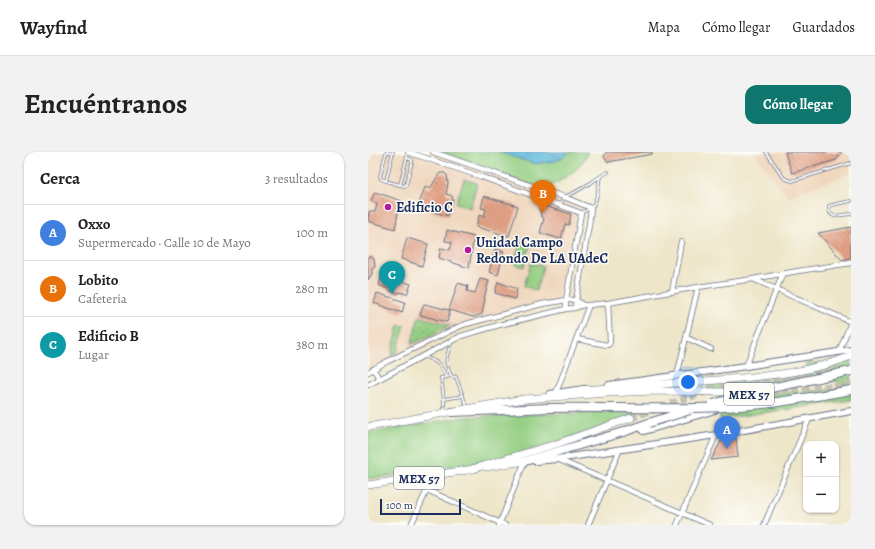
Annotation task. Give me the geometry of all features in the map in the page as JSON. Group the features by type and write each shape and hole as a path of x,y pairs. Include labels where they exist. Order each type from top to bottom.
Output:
{"highway":[{"name":"MEX 57","path":"525,462 682,412 765,390 851,371"},
{"path":"623,432 639,431 658,426 786,388 851,376"},
{"name":"MEX 57","path":"448,413 549,408 690,408 750,405 793,400 851,390"}],"main road":[{"path":"582,390 851,350"},
{"path":"448,413 468,408 556,393 728,379 803,370 851,356"},
{"path":"525,399 653,391 730,392"},
{"path":"525,462 557,459 716,435 851,411"},
{"name":"MEX 57","path":"368,427 448,413"},
{"path":"469,470 556,444 631,418"},
{"name":"MEX 57","path":"368,485 525,462"}],"street":[{"path":"408,152 581,213 566,300 566,309"},
{"path":"433,152 591,208 575,308"},
{"path":"672,292 681,242"},
{"path":"368,385 452,340 499,325 575,308 582,305 608,303 851,263"},
{"path":"746,366 783,273"},
{"path":"753,279 851,322 839,352"},
{"path":"677,376 698,287"},
{"path":"380,378 370,370 471,322 542,304 566,300 576,300 582,305"},
{"path":"577,339 607,345 609,344 608,303"},
{"path":"556,393 589,305"},
{"path":"458,327 461,336"},
{"path":"687,338 712,349"},
{"path":"764,525 809,419"},
{"path":"677,525 716,435"},
{"path":"588,525 620,449"},
{"path":"557,459 710,525"},
{"path":"427,490 502,524 525,462"},
{"path":"411,525 427,490 428,476"}],"lane":[{"path":"400,185 408,152"},
{"path":"766,152 784,178 792,181 851,163"},
{"path":"386,180 393,153 386,153 380,176 381,179 404,186 406,185 412,162 412,160 407,158"},
{"path":"560,205 564,198 608,172"},
{"path":"581,213 591,208 597,196 600,177"},
{"path":"851,201 832,205 829,208 830,213 834,216 845,216 851,214"},
{"path":"451,376 446,359 452,340"},
{"path":"422,356 438,363 446,376"},
{"path":"448,413 441,378 446,376 456,377 468,408"},
{"path":"444,399 463,396"}],"shaded area":[{"name":"Unidad Campo Redondo De LA UAdeC","path":"368,152 439,152 580,201 557,300 450,335 434,344 368,371"},
{"path":"753,152 851,152 851,173 788,197"}],"green space":[{"path":"439,152 588,152 581,164 570,175 543,189"},
{"path":"464,179 477,183 470,208 456,203"},
{"path":"520,242 530,245 524,267 514,264"},
{"path":"531,263 543,266 536,291 524,286"},
{"path":"419,316 421,317 451,325 411,345"},
{"path":"399,325 405,326 397,352 391,356"},
{"path":"851,358 851,400 720,419 718,397 838,389 839,381 738,389 708,390 707,386 744,380 810,376 806,364"},
{"path":"605,412 640,413 556,443 493,460 368,479 368,433 464,417"}],"water":[{"path":"498,152 568,152 568,154 556,161 535,164"}],"building":[{"path":"606,152 652,152 652,154 608,162 604,157"},
{"path":"785,152 842,152 836,160 792,173"},
{"path":"440,173 447,175 448,183 446,194 452,196 453,200 448,216 418,207 425,187 430,189"},
{"name":"Edificio C","path":"375,192 402,201 398,212 395,229 368,221 369,211 375,212 377,204 371,201"},
{"path":"484,196 518,206 509,236 476,227 479,215 484,217 486,209 481,208"},
{"path":"541,205 571,214 569,225 565,224 561,239 540,233 544,218 541,216"},
{"path":"851,227 851,258 842,260 818,233"},
{"path":"447,230 474,237 469,268 439,258 441,248 450,250 452,242 445,241"},
{"path":"407,238 428,244 422,266 401,259"},
{"path":"495,249 504,252 498,275 489,272"},
{"path":"368,257 372,257 374,259 375,267 372,269 372,274 368,280"},
{"path":"382,275 411,284 407,294 399,292 398,294 379,285"},
{"path":"480,279 489,281 484,298 482,314 473,317 450,310 447,322 420,315 424,304 449,310 458,283 468,286 467,291 475,293"},
{"path":"498,282 517,289 515,299 495,293"},
{"path":"377,293 405,302 402,313 374,303"},
{"path":"736,438 738,457 711,460 721,441"}],"tunnel":[{"path":"631,418 719,388 741,383 810,373 838,364"},
{"path":"771,391 851,385"},
{"path":"730,392 751,391"}],"place":[{"name":"Edificio C","path":"388,207"},
{"name":"Lobito","path":"543,213"},
{"name":"Unidad Campo Redondo De LA UAdeC","path":"468,250"},
{"name":"Edificio B","path":"392,294"},
{"name":"Oxxo","path":"727,449"}]}
